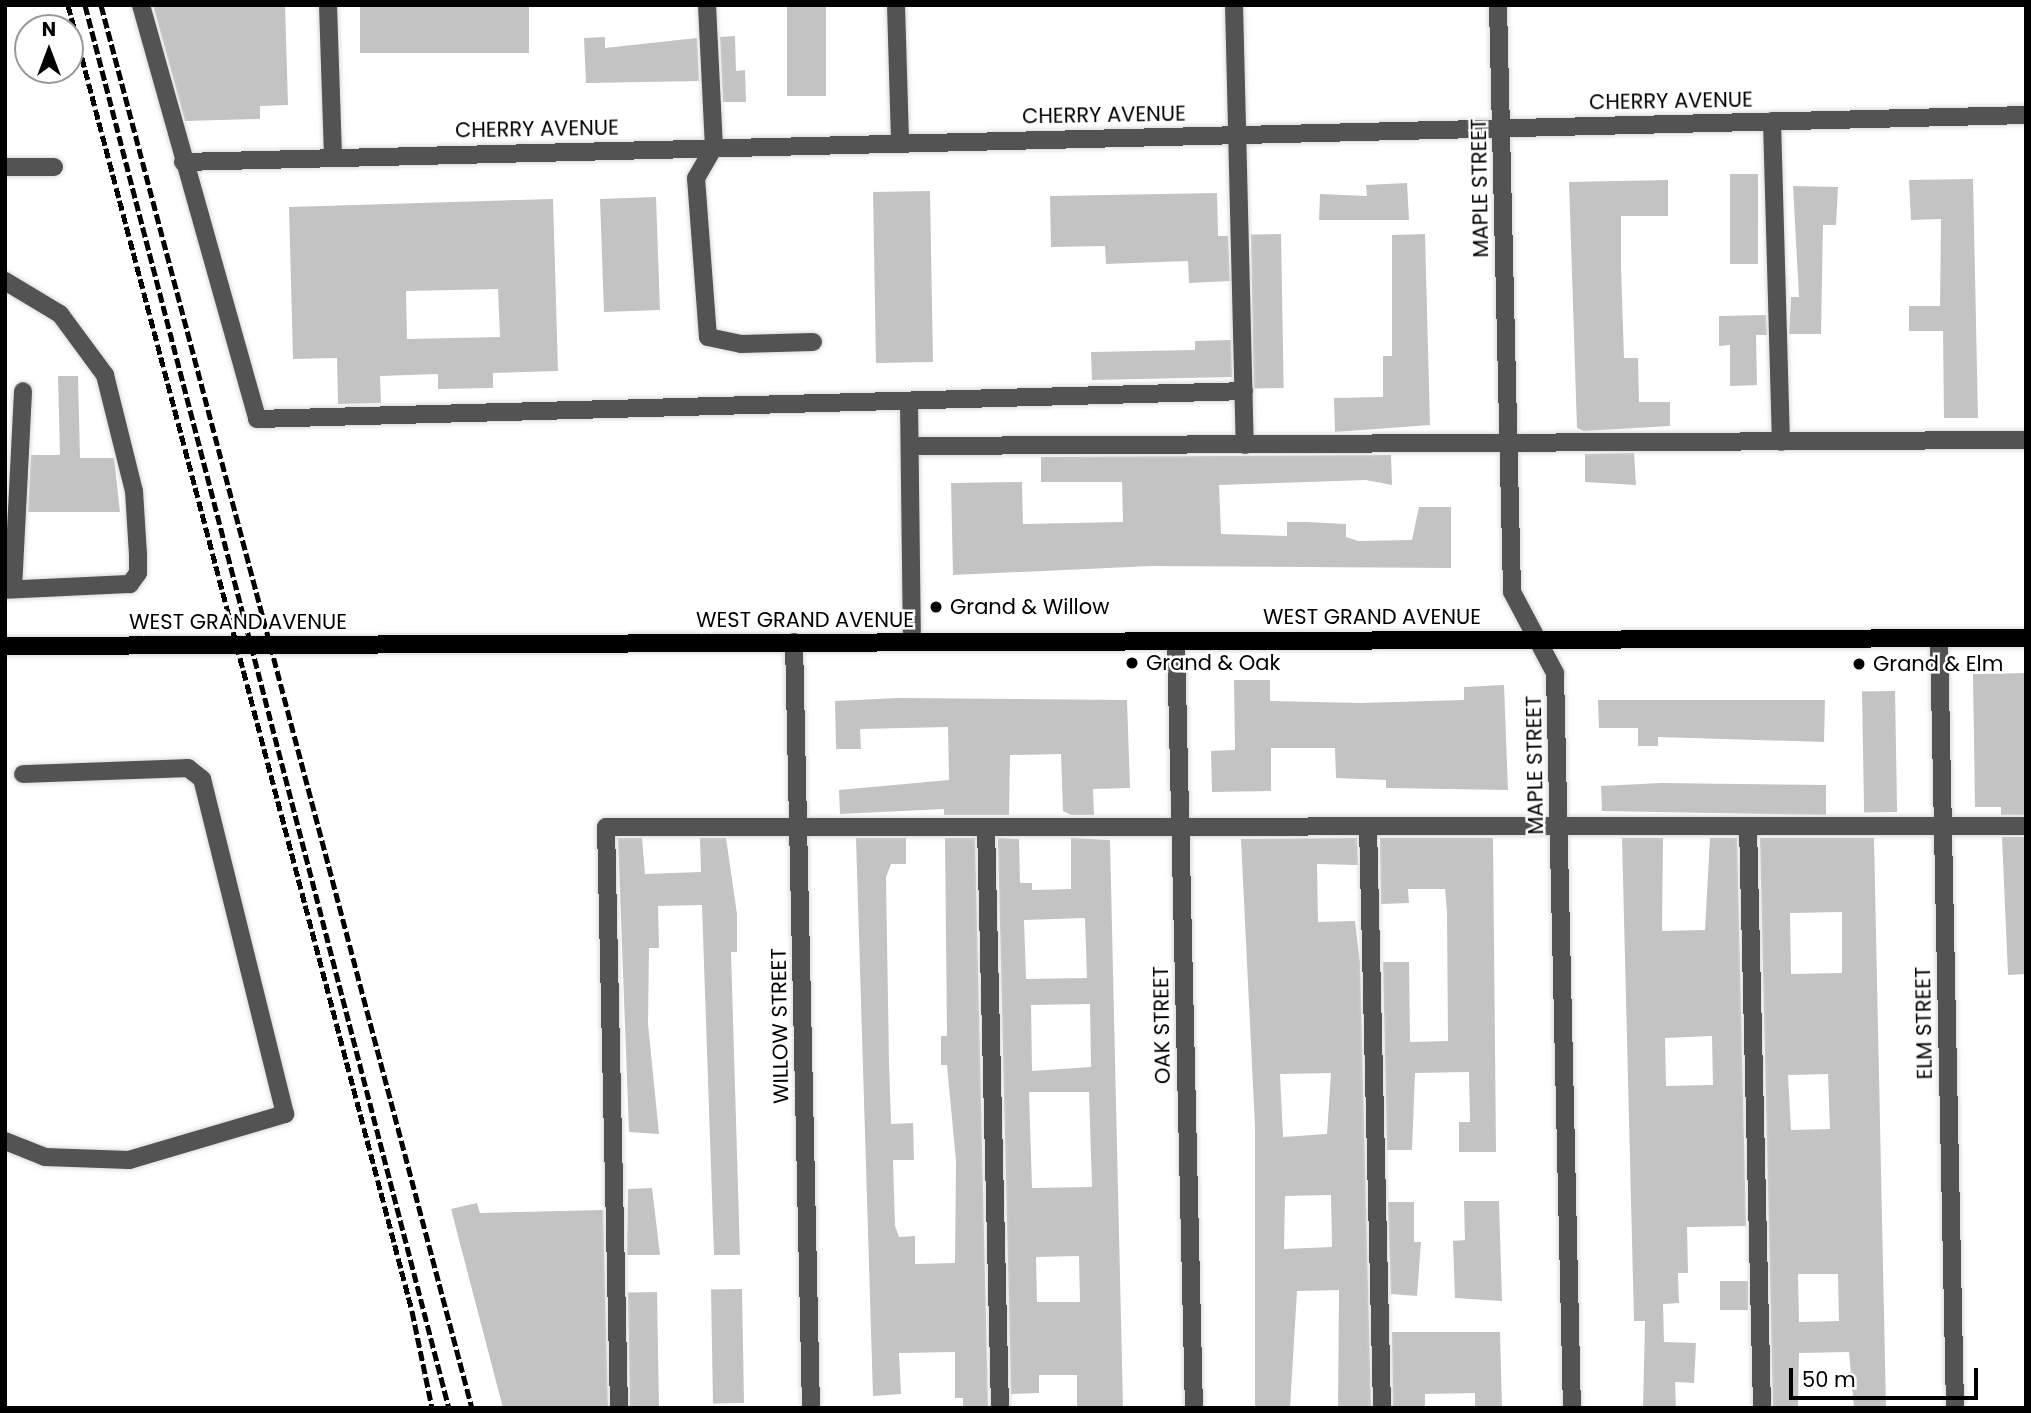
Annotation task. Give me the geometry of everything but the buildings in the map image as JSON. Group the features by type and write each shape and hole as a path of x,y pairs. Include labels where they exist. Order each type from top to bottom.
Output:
{"main road":[{"name":"WEST GRAND AVENUE","path":"5,646 2026,638"}],"street":[{"path":"141,5 257,419 1244,391"},
{"path":"328,5 333,157"},
{"path":"707,5 714,147 695,178 708,337 741,344 813,342"},
{"path":"896,5 900,143"},
{"path":"1234,5 1245,445"},
{"name":"MAPLE STREET","path":"1498,5 1512,592 1555,673 1572,1408"},
{"name":"CHERRY AVENUE","path":"183,162 2026,115"},
{"path":"1772,121 1781,442"},
{"path":"5,167 54,167"},
{"path":"5,281 60,313 105,375 134,491 138,554 130,584 9,589 23,391"},
{"path":"909,401 912,642"},
{"path":"909,446 1508,445 2026,440"},
{"name":"ELM STREET","path":"1939,638 1955,1408"},
{"name":"OAK STREET","path":"1176,641 1194,1408"},
{"name":"WILLOW STREET","path":"794,642 811,1408"},
{"path":"5,1140 45,1157 129,1160 285,1114 202,779 188,768 23,774"},
{"path":"619,1408 606,827 2026,826"},
{"path":"986,827 1000,1408"},
{"path":"1368,827 1382,1408"},
{"path":"1748,827 1762,1408"}],"railway":[{"path":"68,5 412,1311 432,1408"},
{"path":"85,5 449,1408"},
{"path":"101,5 472,1408"}],"place":[{"name":"Grand & Willow","path":"936,607"},
{"name":"Grand & Oak","path":"1132,663"},
{"name":"Grand & Elm","path":"1859,664"}]}
